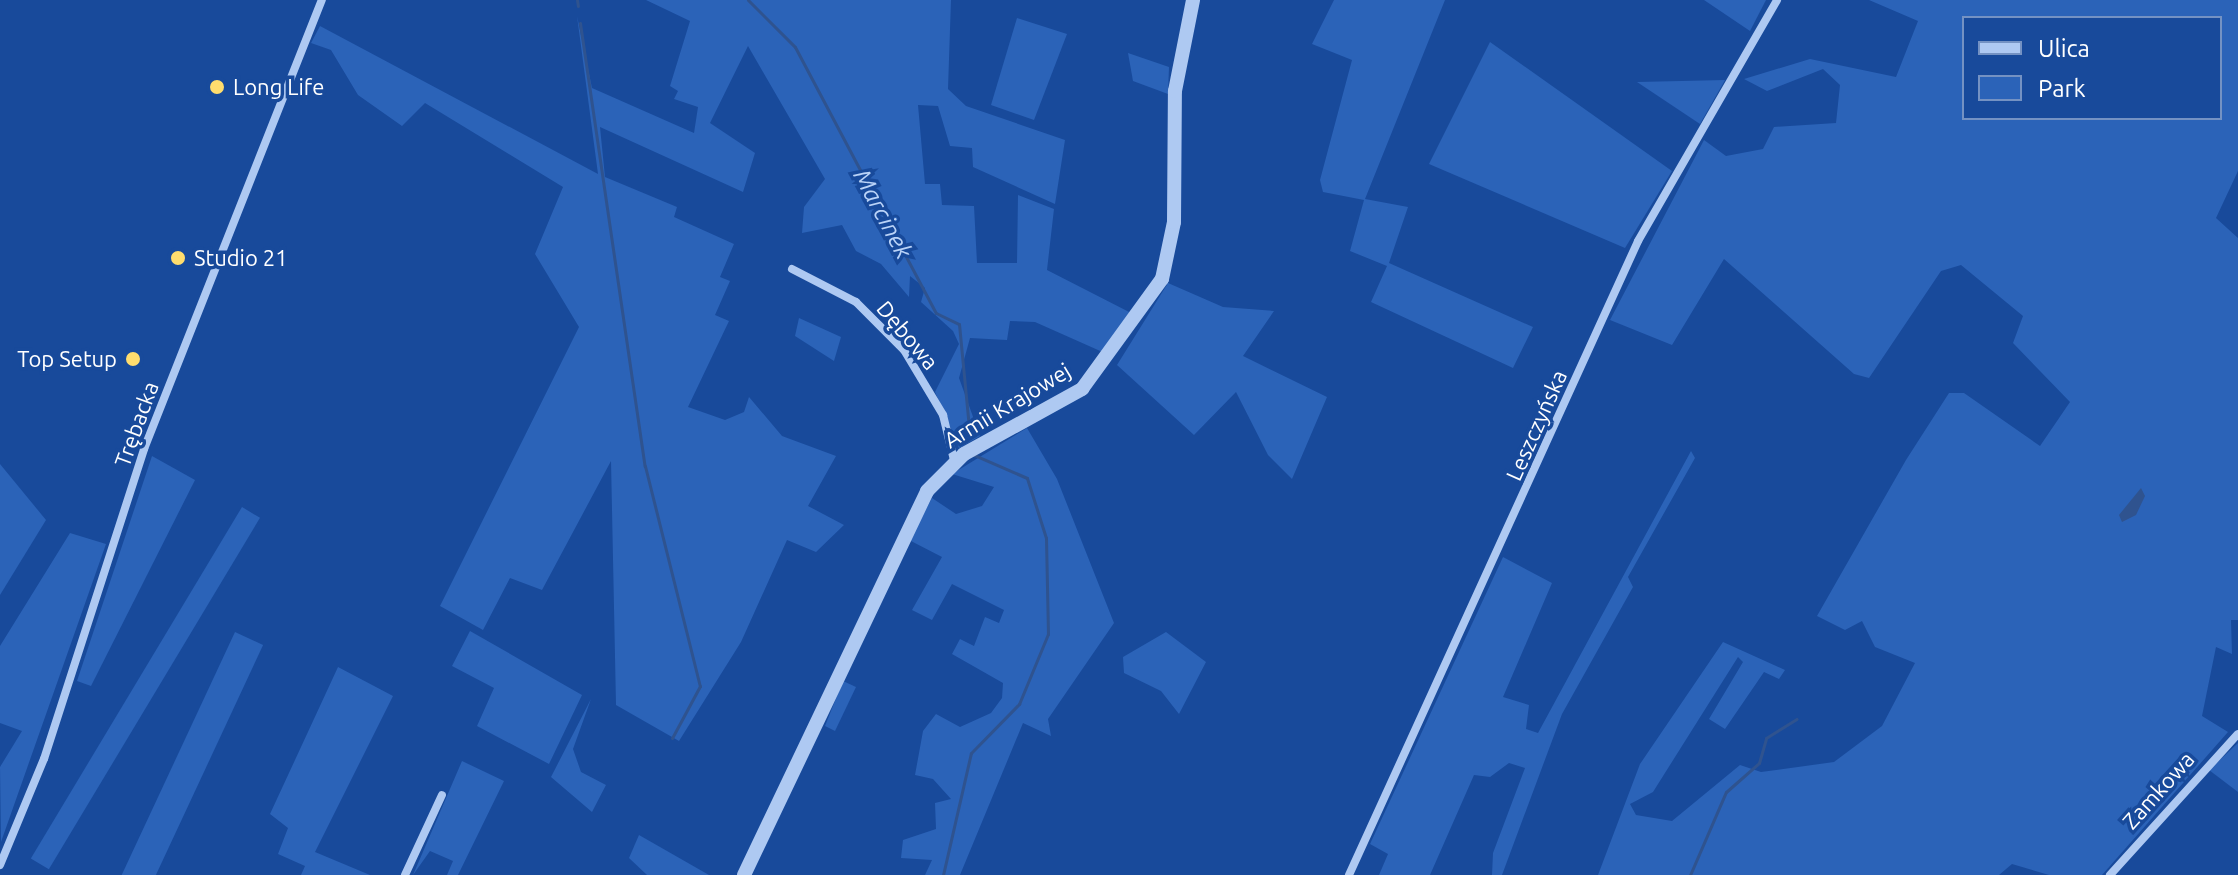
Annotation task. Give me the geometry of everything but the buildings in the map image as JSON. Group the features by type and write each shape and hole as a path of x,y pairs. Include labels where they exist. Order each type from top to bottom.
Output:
{"street":[{"name":"Trębacka","path":"0,865 44,759 144,449 322,0"},
{"name":"Armii Krajowej","path":"744,875 792,788 849,646 914,512 954,460 1082,389 1155,292 1174,222 1175,91 1193,0"},
{"name":"Leszczyńska","path":"1349,875 1638,241 1777,0"},
{"name":"Dębowa","path":"792,269 856,302 904,350 943,415 954,460"},
{"name":"Zamkowa","path":"2110,875 2238,734"},
{"path":"405,875 442,795"}],"green space":[{"path":"646,0 951,0 948,89 966,106 1065,140 1055,204 973,167 972,148 950,146 938,106 918,105 925,184 940,184 942,205 974,206 977,263 1017,263 1018,195 1054,209 1047,270 1135,315 1107,354 1035,322 1010,321 1007,340 970,338 959,378 980,436 959,448 935,392 959,344 953,331 921,302 925,288 910,276 909,297 881,264 856,251 842,225 802,233 804,207 825,179 748,46 710,123 755,153 743,192 600,127 605,177 677,207 674,217 734,244 720,277 730,281 715,315 729,321 688,407 725,420 744,412 749,397 782,436 836,456 808,506 844,525 816,552 787,540 741,642 679,741 616,705 611,461 542,590 510,578 483,630 440,606 579,327 535,254 563,187 425,103 402,126 358,95 331,50 311,43 320,26 598,174 577,16 592,88 694,133 698,107 674,99 678,91 670,86 690,21"},
{"path":"1334,0 1445,0 1365,199 1408,207 1389,263 1533,327 1513,368 1371,302 1387,266 1350,251 1364,200 1323,192 1320,180 1352,60 1312,44"},
{"path":"1704,0 1766,0 1750,31"},
{"path":"1869,0 2238,0 2238,171 2216,218 2238,238 2238,620 2231,620 2232,654 2216,647 2202,716 2228,732 2102,875 2049,875 2012,864 1999,875 1598,875 1640,764 1723,642 1785,670 1779,679 1764,672 1725,729 1709,719 1743,662 1738,657 1653,792 1630,804 1636,815 1672,821 1740,765 1761,772 1834,762 1882,726 1915,663 1875,647 1862,621 1845,630 1817,616 1906,460 1949,393 1964,393 2040,446 2070,402 2013,343 2023,316 1961,265 1941,271 1869,378 1854,374 1724,259 1672,345 1610,320 1704,140 1726,156 1763,149 1774,127 1836,123 1840,85 1823,69 1767,91 1744,79 1810,59 1896,77 1918,21"},
{"path":"1017,18 1067,34 1034,120 991,105"},
{"path":"1490,42 1672,171 1625,248 1429,164"},
{"path":"1128,53 1169,67 1168,94 1133,81"},
{"path":"1725,80 1700,124 1637,82"},
{"path":"1168,283 1223,307 1274,311 1243,356 1327,397 1292,479 1268,455 1236,392 1194,435 1117,365"},
{"path":"799,318 841,337 834,361 795,336"},
{"path":"1027,428 1057,479 1114,623 1048,719 1051,736 1023,723 960,875 925,875 932,860 901,858 903,840 936,829 935,803 951,799 933,779 915,775 923,731 936,714 960,727 991,713 1002,698 1003,683 952,654 960,639 974,646 985,617 999,623 1004,610 952,584 932,620 912,610 942,557 909,540 932,498 956,514 982,506 994,487 952,474"},
{"path":"1691,451 1695,458 1628,577 1633,587 1562,714 1502,875 1492,875 1493,853 1525,768 1509,763 1490,777 1474,775 1430,875 1379,875 1388,854 1370,844 1503,557 1552,583 1503,697 1529,705 1526,729 1538,733"},
{"path":"152,456 195,480 91,686 77,681"},
{"path":"0,464 46,520 0,595"},
{"path":"242,507 260,518 49,869 31,858"},
{"path":"70,533 106,544 1,842 0,767 22,731 0,723 0,646"},
{"path":"470,631 582,695 549,764 477,726 494,688 452,666"},
{"path":"235,632 263,645 156,875 122,875"},
{"path":"1166,632 1206,662 1179,714 1161,691 1124,673 1123,657"},
{"path":"338,667 393,696 315,852 370,875 301,875 305,866 278,854 288,828 270,814"},
{"path":"843,681 856,687 835,731 825,726"},
{"path":"591,699 573,749 581,772 606,785 592,812 551,777"},
{"path":"2238,743 2238,792 2209,770"},
{"path":"462,761 504,781 458,875 447,875 453,861 430,851 413,875"},
{"path":"639,835 709,875 647,875 629,858"}],"shaded area":[{"path":"2141,488 2145,496 2136,515 2122,522 2119,515"}],"waterway":[{"path":"577,0 578,6"},
{"name":"Marcinek","path":"748,0 795,47 936,313 959,324 970,438"},
{"path":"580,23 645,466 700,686 672,738"},
{"name":"Marcinek","path":"943,875 971,753 1019,704 1048,634 1046,538 1027,478 974,455"},
{"path":"1690,875 1726,792 1759,763 1766,738 1797,719"}],"place":[{"name":"Long Life","path":"217,87"},
{"name":"Studio 21","path":"178,258"},
{"name":"Top Setup","path":"133,359"}]}
